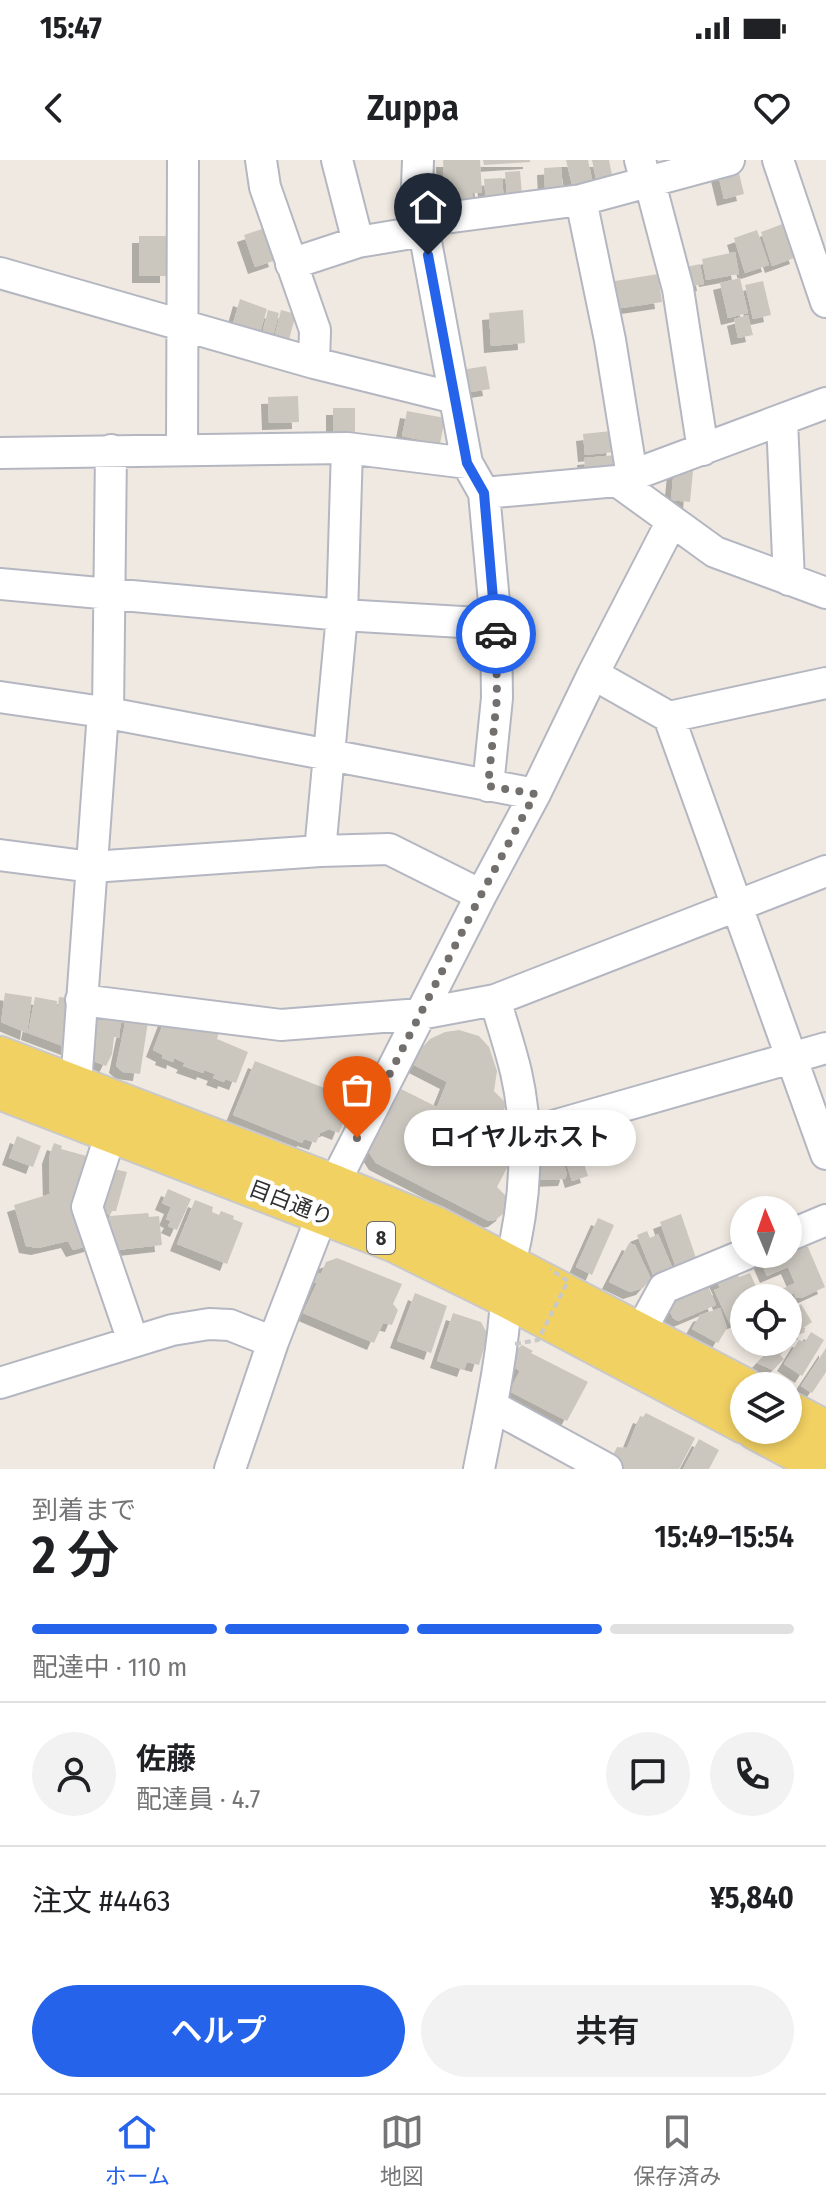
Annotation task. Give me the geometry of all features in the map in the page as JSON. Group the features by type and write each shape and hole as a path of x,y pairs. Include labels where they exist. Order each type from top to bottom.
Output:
{"main road":[{"name":"目白通り","path":"0,1056 76,1085 327,1199"},
{"name":"目白通り","path":"0,1090 111,1133 327,1199 436,1226 508,1281 730,1416"},
{"name":"目白通り","path":"508,1281 640,1332 730,1380"},
{"path":"802,1417 826,1430"},
{"path":"781,1444 826,1468"}],"street":[{"path":"182,450 183,160"},
{"path":"261,160 265,187 315,330 314,363"},
{"path":"337,160 358,242"},
{"path":"418,160 417,187 423,226 467,463 484,493 496,624 497,698 488,786"},
{"path":"291,264 358,242 423,226 581,200 645,172 729,160"},
{"path":"778,160 826,302"},
{"path":"645,172 678,289 703,450"},
{"path":"581,200 610,340 624,479 672,521 715,552 826,593"},
{"path":"0,273 314,363 455,398"},
{"path":"484,493 624,479 826,403"},
{"path":"782,421 789,580"},
{"path":"0,453 347,448 467,463"},
{"path":"320,851 342,615 347,448"},
{"path":"76,1085 106,713 111,450"},
{"path":"230,1469 273,1342 327,1199 672,521"},
{"path":"0,584 342,615 496,624"},
{"path":"593,674 669,717 826,1154"},
{"path":"669,717 826,683"},
{"path":"0,697 106,713 535,794"},
{"path":"0,855 92,867 389,849 481,895"},
{"path":"81,1000 281,1025 420,1014 495,1000 826,871"},
{"path":"479,1469 505,1323 508,1281 519,1230 525,1134 516,1073 495,1000"},
{"path":"525,1134 826,1048"},
{"path":"111,1133 87,1207 133,1341"},
{"path":"802,1230 826,1220"},
{"path":"640,1332 664,1288 730,1261"},
{"path":"0,1383 133,1341 209,1324 230,1325 273,1342"},
{"path":"492,1406 607,1469"}],"path":[{"path":"515,1344 538,1340 568,1281 550,1269"}],"building":[{"path":"443,160 480,160 482,193 472,193 473,199 460,199 460,205 430,207 428,180 444,179"},
{"path":"483,160 530,160 530,162 484,165"},
{"path":"566,160 588,160 593,184 573,189"},
{"path":"592,160 609,160 613,180 597,184"},
{"path":"561,167 563,188 545,189 544,168"},
{"path":"738,169 744,194 724,199 718,174"},
{"path":"520,171 522,195 507,196 505,172"},
{"path":"502,178 504,201 486,202 484,179"},
{"path":"785,223 797,257 772,266 761,232"},
{"path":"265,228 276,260 255,267 244,235"},
{"path":"757,230 769,265 745,273 734,238"},
{"path":"139,236 167,236 167,276 139,276"},
{"path":"735,252 739,274 706,280 702,259"},
{"path":"700,264 704,284 682,288 678,269"},
{"path":"658,274 662,302 608,310 603,283"},
{"path":"740,278 748,313 728,318 720,283"},
{"path":"763,281 771,315 753,319 745,285"},
{"path":"240,299 267,309 259,336 232,327"},
{"path":"268,310 279,313 273,336 262,334"},
{"path":"281,310 296,314 288,343 274,339"},
{"path":"523,310 525,343 491,346 489,313"},
{"path":"748,315 753,335 738,338 734,319"},
{"path":"486,366 490,389 458,394 455,371"},
{"path":"298,396 299,422 269,423 268,397"},
{"path":"333,408 355,408 355,438 333,438"},
{"path":"407,411 445,418 440,444 402,436"},
{"path":"611,431 614,452 585,455 583,434"},
{"path":"616,455 618,474 586,477 584,458"},
{"path":"674,469 693,471 690,502 671,500"},
{"path":"5,993 32,997 27,1033 1,1022"},
{"path":"35,997 57,1001 55,1031 59,997 72,998 68,1048 28,1033"},
{"path":"122,1011 119,1038 114,1037 112,1054 106,1066 83,1057 87,1014"},
{"path":"123,1011 149,1015 140,1074 123,1072 116,1066 125,1023 121,1022"},
{"path":"165,1019 194,1030 197,1021 221,1024 217,1039 248,1052 236,1083 225,1079 224,1082 213,1078 215,1074 183,1066 185,1063 174,1058 173,1062 162,1058 163,1055 153,1050"},
{"path":"459,1030 479,1036 489,1047 497,1071 494,1091 504,1101 505,1107 494,1130 505,1141 504,1150 510,1162 497,1187 506,1196 507,1206 495,1220 489,1221 376,1163 368,1151 399,1088 437,1107 447,1082 412,1064 430,1039"},
{"path":"255,1061 332,1091 336,1080 357,1089 339,1133 329,1129 320,1133 316,1143 304,1139 302,1143 233,1115"},
{"path":"554,1133 567,1174 565,1179 539,1180 535,1147"},
{"path":"574,1133 588,1176 572,1181 558,1138"},
{"path":"17,1136 41,1146 33,1167 9,1158"},
{"path":"54,1143 62,1146 61,1149 90,1157 91,1245 73,1250 68,1241 38,1248 26,1246 14,1205 50,1194 49,1157"},
{"path":"110,1168 127,1172 116,1211 110,1215 102,1213 104,1209 101,1208"},
{"path":"168,1189 191,1199 177,1230 168,1226 171,1221 166,1219 171,1207 162,1203"},
{"path":"195,1200 213,1207 212,1212 219,1215 221,1211 243,1223 227,1264 177,1244"},
{"path":"148,1213 149,1217 159,1216 162,1245 117,1250 115,1236 107,1237 109,1216"},
{"path":"681,1214 696,1258 675,1265 660,1222"},
{"path":"598,1218 614,1225 592,1275 576,1267"},
{"path":"647,1231 650,1238 658,1234 672,1267 653,1275 637,1235"},
{"path":"802,1242 808,1247 825,1287 802,1298 802,1284 793,1284 788,1268 802,1268"},
{"path":"629,1243 635,1245 651,1279 643,1288 630,1292 609,1282"},
{"path":"337,1258 402,1284 393,1304 398,1310 392,1325 383,1323 374,1343 303,1313 317,1283 314,1282 318,1273 321,1274 326,1262"},
{"path":"764,1268 786,1268 767,1276"},
{"path":"736,1271 739,1277 750,1273 755,1284 730,1284 730,1324 714,1290 720,1288 716,1280"},
{"path":"707,1283 716,1305 678,1321 673,1318 666,1303"},
{"path":"415,1293 447,1306 431,1353 397,1341"},
{"path":"802,1306 812,1322 803,1328 805,1332 802,1333"},
{"path":"720,1308 727,1328 718,1343 692,1329 700,1315"},
{"path":"453,1313 481,1322 488,1335 479,1365 467,1362 464,1370 437,1361"},
{"path":"811,1332 824,1340 802,1376 802,1372 796,1372 784,1364 789,1356 802,1356 802,1341 805,1342"},
{"path":"522,1345 533,1351 531,1353 588,1382 567,1421 509,1391 520,1371 515,1368 516,1350"},
{"path":"826,1348 826,1372 812,1393 802,1384"},
{"path":"764,1356 781,1356 784,1359 773,1370 757,1363"},
{"path":"646,1413 695,1438 679,1469 621,1469 609,1463 617,1447 627,1448 640,1416"},
{"path":"699,1439 719,1450 709,1469 683,1469"}],"way so far":[{"path":"357,1138 535,794 488,786 497,698 496,634"}],"place":[{"name":"ロイヤルホスト","path":"357,1138"}],"route":[{"path":"428,255 467,463 484,493 496,634"}]}
